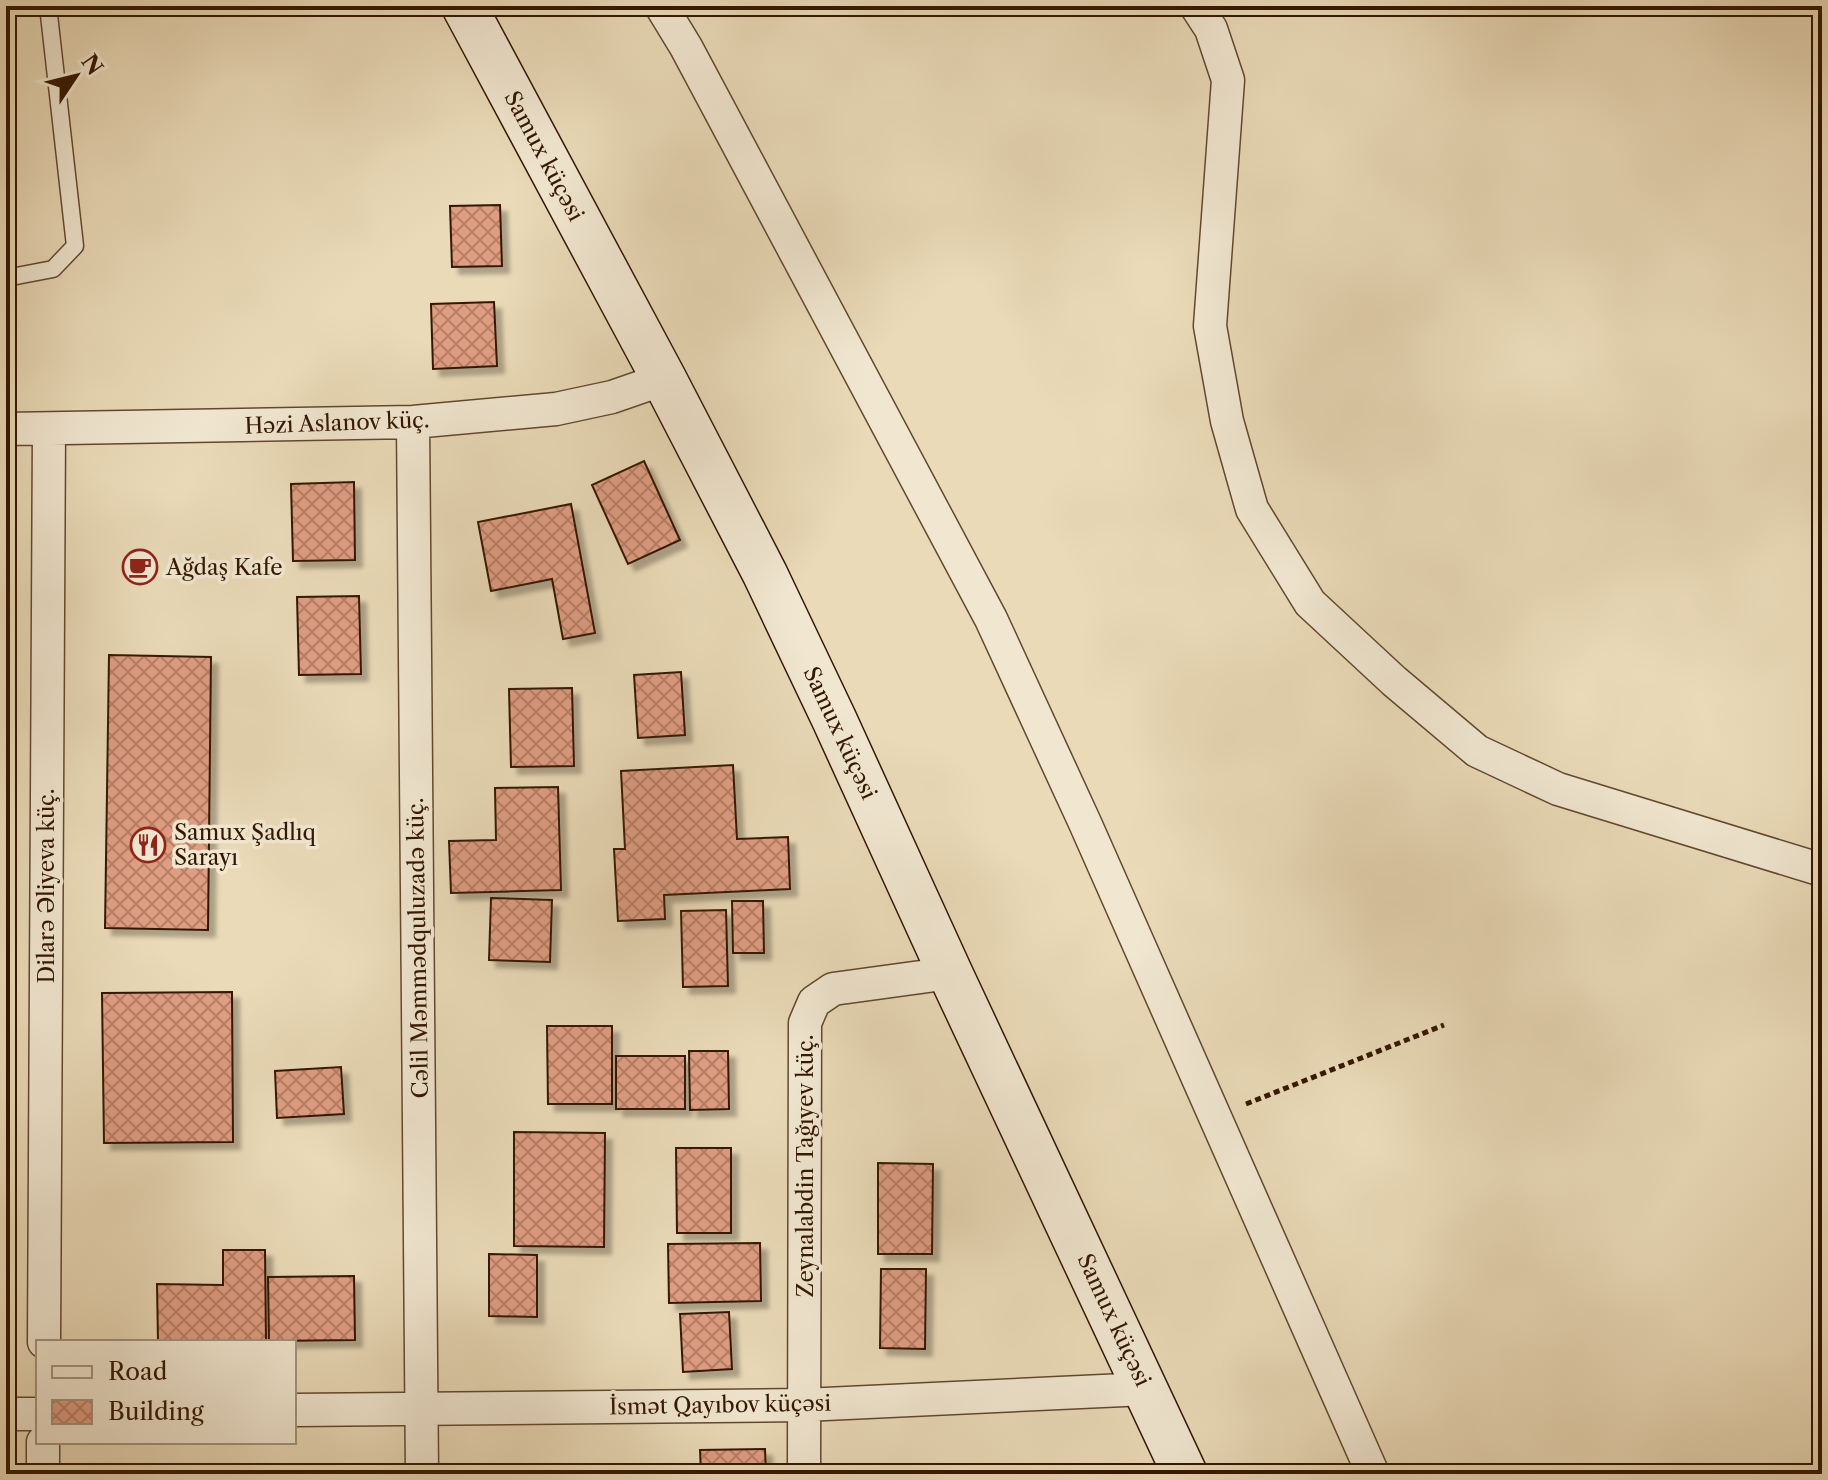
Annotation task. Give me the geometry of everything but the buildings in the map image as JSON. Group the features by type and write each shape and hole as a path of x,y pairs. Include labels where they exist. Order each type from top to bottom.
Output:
{"main road":[{"name":"Samux küçəsi","path":"472,9 765,574 1185,1474"}],"street":[{"path":"661,6 686,47 991,619 1373,1474"},
{"path":"1196,6 1211,29 1228,80 1210,326 1227,421 1252,509 1310,603 1394,681 1477,751 1558,789 1822,870"},
{"name":"Həzi Aslanov küç.","path":"6,429 413,422 569,407 612,397 664,379"},
{"name":"Cəlil Məmmədquluzadə küç.","path":"413,422 422,1474"},
{"name":"Dilarə Əliyeva küç.","path":"44,1340 49,429"},
{"name":"Zeynalabdin Tağıyev küç.","path":"804,1474 805,1023 814,1002 833,989 950,973"},
{"name":"İsmət Qayıbov küçəsi","path":"296,1410 804,1405 1146,1389"},
{"path":"6,1414 36,1414"},
{"path":"43,1444 43,1474"}],"lane":[{"path":"6,278 53,269 75,246 48,6"}],"path":[{"path":"1216,1117 1444,1025"}],"place":[{"name":"Ağdaş Kafe","path":"140,567"},
{"name":"Samux Şadlıq Sarayı","path":"148,845"}]}
